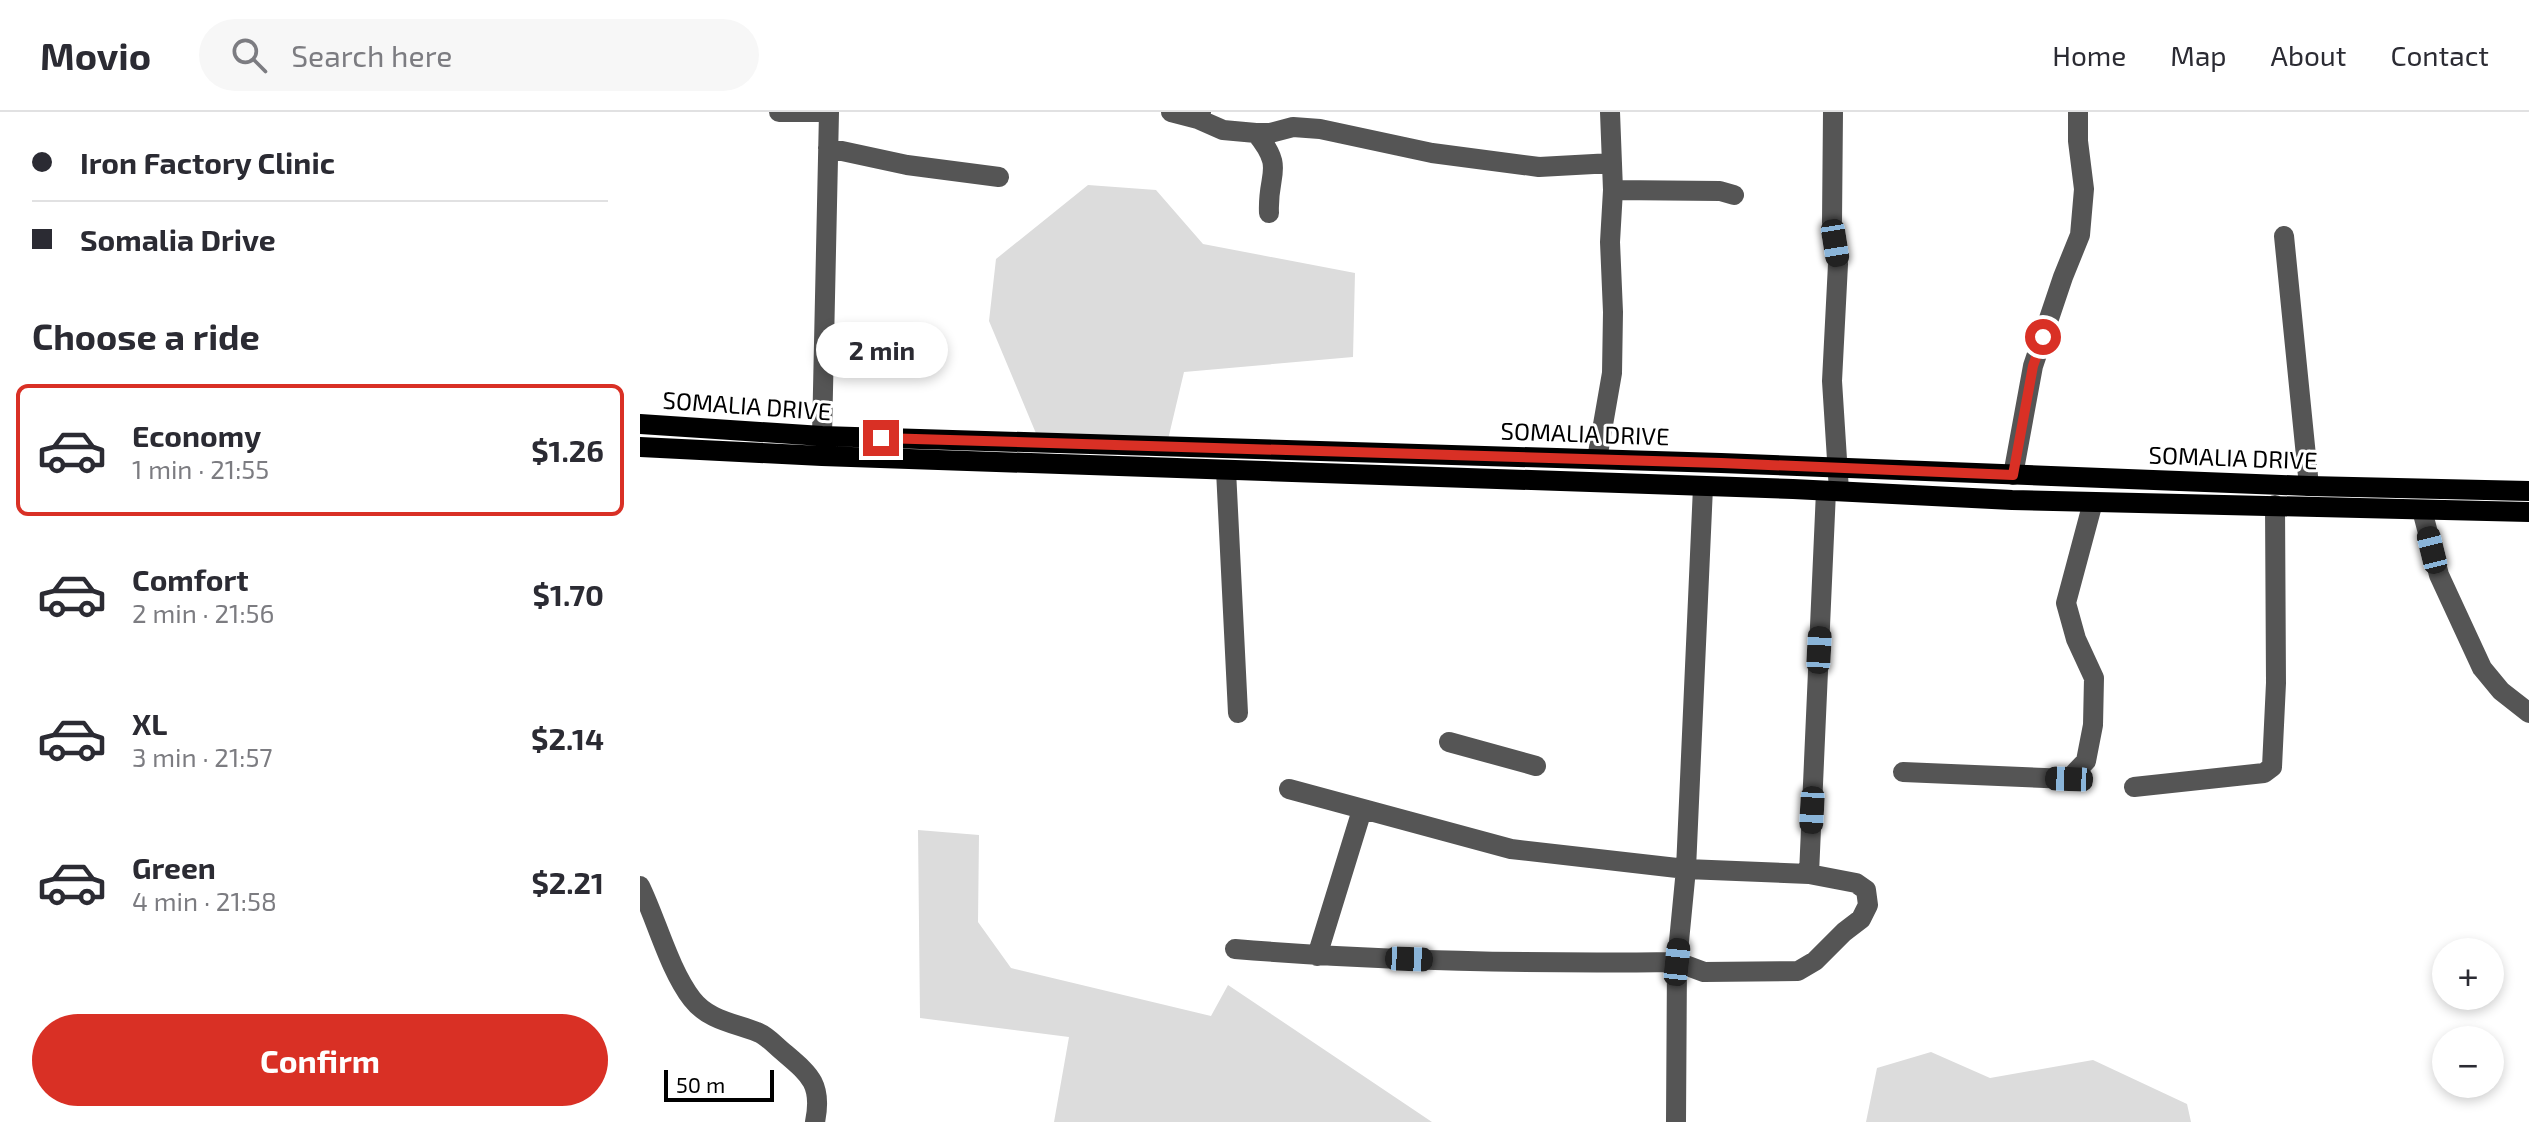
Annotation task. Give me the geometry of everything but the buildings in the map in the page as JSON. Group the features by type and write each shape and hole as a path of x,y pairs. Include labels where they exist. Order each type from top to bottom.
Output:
{"main road":[{"name":"SOMALIA DRIVE","path":"640,424 822,436 2529,491"},
{"name":"SOMALIA DRIVE","path":"640,447 2093,502 2529,512"}],"street":[{"path":"779,112 819,112"},
{"path":"822,436 829,112"},
{"path":"1171,112 1199,115 1223,130 1270,133 1293,127 1320,129 1432,153 1539,167 1612,163"},
{"path":"1597,459 1612,373 1610,242 1613,190 1610,112"},
{"path":"1809,874 1833,491 1839,469 1832,381 1838,264 1832,222 1833,112"},
{"path":"2013,475 2033,366 2080,235 2084,189 2078,112"},
{"path":"1256,133 1270,151 1274,164 1268,195 1269,213"},
{"path":"828,148 907,165 999,177"},
{"path":"1613,190 1720,191 1734,195"},
{"path":"2284,236 2309,486"},
{"path":"1226,470 1238,713"},
{"path":"1676,1122 1677,962 1686,869 1703,487"},
{"path":"1903,772 2069,779 2086,761 2093,725 2094,678 2076,639 2066,603 2093,502"},
{"path":"2134,787 2264,773 2272,767 2276,683 2275,505"},
{"path":"2422,510 2439,575 2482,668 2501,691 2529,713"},
{"path":"1449,742 1536,766"},
{"path":"1235,949 1317,956 1501,963 1677,962 1704,972 1798,971 1815,961 1861,919 1868,905 1866,890 1856,883 1809,874 1686,869 1511,849 1289,789"},
{"path":"1317,956 1362,810"},
{"path":"640,886 691,998 703,1011 760,1033 812,1076 817,1093 815,1122"}],"shaded area":[{"path":"1088,185 1156,190 1203,244 1355,273 1353,357 1184,372 1166,448 1040,443 989,321 996,259"},
{"path":"918,830 979,835 978,922 1011,968 1211,1016 1228,985 1432,1122 1054,1122 1069,1037 920,1018"},
{"path":"1931,1052 1990,1078 2093,1060 2187,1104 2191,1122 1866,1122 1877,1068"}],"route":[{"path":"881,438 1721,463 2013,475 2033,366 2043,337"}]}
